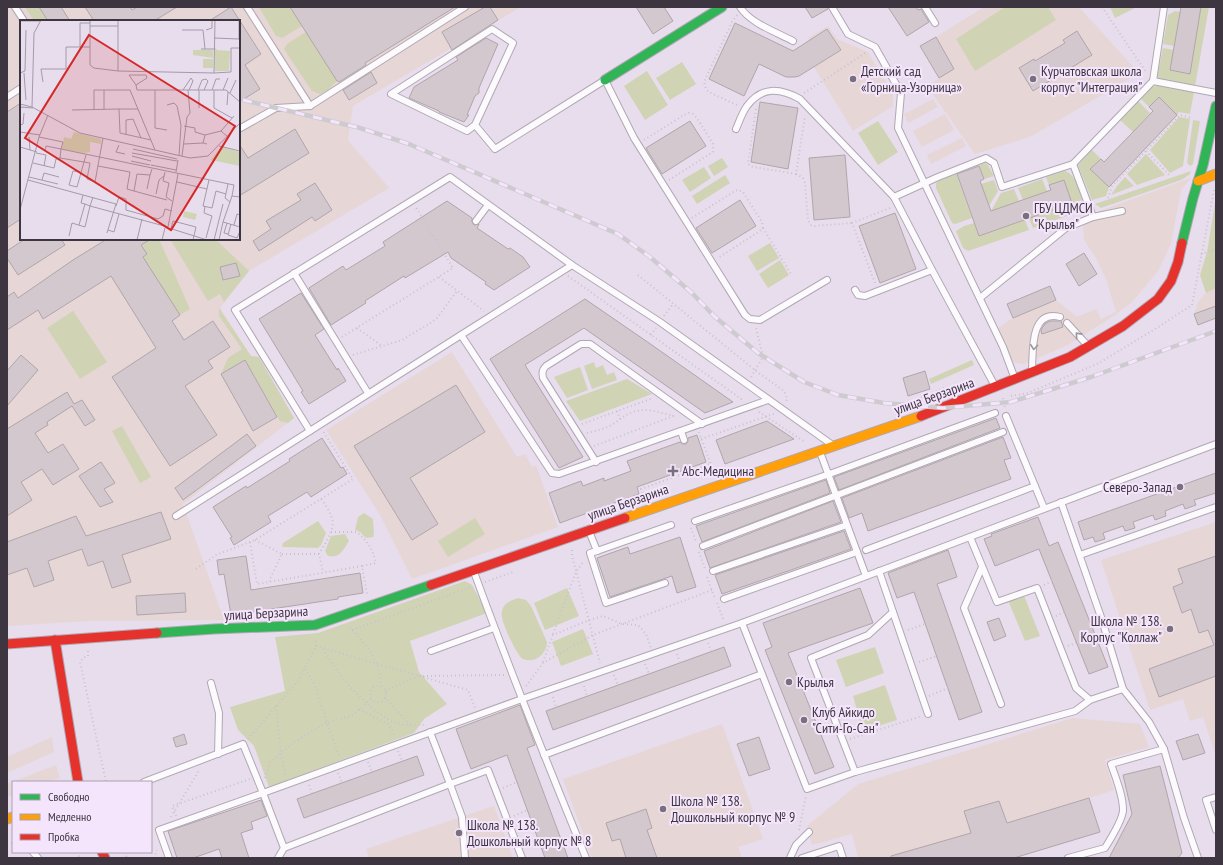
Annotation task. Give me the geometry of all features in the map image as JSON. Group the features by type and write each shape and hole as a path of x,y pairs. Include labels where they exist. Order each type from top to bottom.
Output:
{"street":[{"path":"605,80 720,8"},
{"name":"улица Берзарина","path":"7,644 86,637 214,629 316,625 943,408 1070,357 1123,326 1158,299 1171,281 1178,262 1216,106"},
{"path":"1198,181 1216,174"},
{"path":"54,640 78,781"}],"lane":[{"path":"15,7 23,20"},
{"path":"247,7 310,106"},
{"path":"240,128 276,108 310,106 465,7"},
{"path":"832,7 848,34 875,47 901,93 898,128 980,298 1016,379"},
{"path":"925,7 935,23"},
{"path":"894,197 986,158 994,163 1002,187 1073,164 1152,81 1164,7"},
{"path":"741,9 752,20 793,40"},
{"path":"492,29 513,43 475,125 467,131 391,94 492,29"},
{"path":"475,125 495,149 605,80 638,144 745,315 755,321 767,318 827,280"},
{"path":"1152,81 1216,93"},
{"path":"7,97 20,89"},
{"path":"736,129 745,110 758,96 766,92 778,90 787,92 797,97 807,106 894,197 996,387"},
{"path":"1073,164 1093,217"},
{"path":"310,431 235,310 450,177 572,265 660,322 834,446"},
{"path":"476,221 488,205"},
{"path":"980,298 1066,228 1093,217 1122,211"},
{"path":"176,516 572,265"},
{"path":"855,290 856,294 860,296 932,270"},
{"path":"294,273 368,393"},
{"path":"1031,373 1034,337 1038,322 1045,317 1053,315 1060,317"},
{"path":"1067,323 1089,347"},
{"path":"461,335 552,473 559,474 596,462 768,400"},
{"path":"596,462 543,378 542,374 543,369 546,366 581,344 590,344 685,412 699,425"},
{"path":"695,521 995,413"},
{"path":"1006,416 1044,508"},
{"path":"681,431 684,440"},
{"path":"704,546 1003,432"},
{"path":"169,858 159,830 478,715 521,696 602,671 742,623 1216,444"},
{"path":"820,451 866,576"},
{"path":"866,550 1035,486"},
{"path":"1061,502 1102,620 1123,689 1149,722 1164,749 1184,818 1198,858"},
{"path":"1080,555 1216,508"},
{"path":"594,552 671,525"},
{"path":"713,571 847,525"},
{"path":"589,530 606,603 665,583"},
{"path":"970,537 997,602 1038,588 1076,688 1090,700"},
{"path":"724,598 857,552"},
{"path":"982,567 964,608 1001,704"},
{"path":"473,570 512,676 586,858"},
{"path":"879,571 928,714"},
{"path":"855,772 811,658 868,635 893,612"},
{"path":"742,623 807,789 855,772 1075,711 1090,700 1123,689"},
{"path":"431,651 494,628"},
{"path":"544,755 762,674"},
{"path":"211,684 219,713 218,754"},
{"path":"430,732 462,817 465,858"},
{"path":"147,781 243,744 264,793 284,848"},
{"path":"1068,858 1105,848 1114,832 1123,812 1121,797 1111,764 1164,749"},
{"path":"278,858 284,848 488,770 522,858"},
{"path":"1216,797 1206,800 1216,830"},
{"path":"790,858 796,845 809,832"},
{"path":"802,858 838,846 843,858"}],"path":[{"path":"1102,7 1152,81"},
{"path":"741,9 734,19 704,82 704,85 709,92 745,110"},
{"path":"797,97 868,52"},
{"path":"758,96 748,163 750,166 796,174 803,178 805,183 808,220 811,225 852,223 899,205"},
{"path":"796,174 807,106"},
{"path":"638,144 689,113 693,114 697,118 709,137 714,148 710,155 663,184"},
{"path":"1108,198 1112,186 1180,115 1192,118"},
{"path":"1146,150 1170,176"},
{"path":"686,221 738,190 743,192 762,222 763,228 791,274"},
{"path":"336,341 453,268 411,201"},
{"path":"852,223 877,291"},
{"path":"712,262 763,228"},
{"path":"1201,254 1216,249"},
{"path":"561,272 765,417 806,443"},
{"path":"638,275 756,371 784,391 787,398 783,410 701,439"},
{"path":"439,277 491,316"},
{"path":"346,357 402,340 437,318 457,291"},
{"path":"755,321 763,357 756,371"},
{"path":"357,328 382,346"},
{"path":"574,427 661,395"},
{"path":"1003,398 1006,416"},
{"path":"578,434 586,434 601,430 632,412 644,410 675,416"},
{"path":"617,411 620,419"},
{"path":"587,448 685,412"},
{"path":"196,569 216,555 255,540 353,479 319,425"},
{"path":"699,425 701,439 714,476"},
{"path":"645,500 641,489 710,464"},
{"path":"321,499 333,521 331,532 319,554 323,572"},
{"path":"691,527 705,569"},
{"path":"250,542 257,584 376,563 372,550 366,540 357,532 331,532"},
{"path":"255,540 282,554 319,554"},
{"path":"573,546 572,556 604,678 614,674 618,685"},
{"path":"565,553 572,550"},
{"path":"521,696 542,663 576,572 594,552"},
{"path":"268,582 282,554"},
{"path":"362,566 369,606"},
{"path":"352,630 515,572"},
{"path":"707,576 726,628"},
{"path":"542,663 593,635 712,590"},
{"path":"552,635 603,616 622,624 638,625 646,634 655,660 639,666"},
{"path":"900,633 925,624"},
{"path":"348,625 369,649 377,664 382,687 385,691 385,697 410,724"},
{"path":"243,744 298,681 316,646 314,636"},
{"path":"86,637 88,656 83,658 80,662 106,781"},
{"path":"708,641 711,652"},
{"path":"316,646 468,690 478,715"},
{"path":"322,648 332,664 366,703 397,723 424,725 430,732"},
{"path":"680,663 676,652 682,650"},
{"path":"911,665 937,656"},
{"path":"645,664 649,674"},
{"path":"304,669 313,681 341,764"},
{"path":"385,691 420,676 498,674 512,676"},
{"path":"587,696 584,685 590,683"},
{"path":"371,699 370,693 372,688 377,686 382,687"},
{"path":"923,698 948,688"},
{"path":"556,707 552,696 559,694"},
{"path":"371,699 376,702 382,701 385,697"},
{"path":"264,793 263,784 270,763 290,745 328,722 353,715 371,699"},
{"path":"276,706 280,754 288,784"},
{"path":"359,709 388,724 400,743"},
{"path":"843,741 928,714"},
{"path":"388,724 391,720"},
{"path":"168,822 207,758"},
{"path":"178,823 172,806 257,777"},
{"path":"496,791 517,782"},
{"path":"796,845 807,789"},
{"path":"507,819 527,810"},
{"path":"518,846 538,838"}],"shaded area":[{"path":"7,7 521,7 353,106 348,140 389,188 249,271 220,308 251,356 259,357 294,418 183,504 224,620 89,621 7,626"},
{"name":"Курчатовская школа корпус \"Интеграция\"","path":"984,7 1079,7 1139,73 1032,136 975,154 927,86 954,69 936,37"},
{"name":"Детский сад «Горница-Узорница»","path":"828,26 837,39 868,52 893,94 893,106 853,131 814,67 799,76 790,78 759,64 770,40 793,51 809,40 808,38"},
{"path":"933,99 938,107 908,123 904,114"},
{"path":"945,114 954,130 922,147 913,131"},
{"path":"962,138 966,146 931,164 927,155"},
{"path":"1191,178 1181,190 1171,243 1165,257 1158,271 1132,302 1115,315 1068,345 1024,364 1015,363 1011,360 998,328 1013,318 1056,300 1077,317 1096,309 1101,319 1116,312 1106,279 1096,258 1084,240 1083,224 1094,213"},
{"path":"1200,275 1216,288 1216,318 1198,325 1194,314 1198,302 1206,293"},
{"path":"452,352 517,457 525,454 532,467 536,465 558,527 412,579 380,515 326,430"},
{"name":"Школа № 138. Корпус \"Коллаж\"","path":"1216,522 1216,757 1203,717 1190,721 1183,699 1150,710 1101,560"},
{"path":"1073,718 1140,724 1149,747 1105,760 1114,790 1089,798 1100,832 1014,858 858,858 852,834 812,845 807,826 858,784"},
{"name":"Школа № 138. Дошкольный корпус № 9","path":"722,724 763,839 738,847 742,858 592,858 563,779"},
{"path":"52,737 54,752 7,773 7,757"},
{"path":"56,765 60,778 51,781 15,781"},
{"path":"12,782 12,795 7,797 7,784"},
{"name":"Школа № 138. Дошкольный корпус № 8","path":"494,806 513,858 369,858 366,849"}],"green space":[{"path":"25,7 39,7 47,20 33,20"},
{"path":"259,7 290,7 302,26 282,38 276,36"},
{"path":"1005,7 1048,7 1056,20 975,71 956,39"},
{"path":"1110,7 1137,7 1115,18"},
{"path":"1201,7 1209,7 1195,86 1168,82 1157,77 1163,48 1174,50 1171,70 1190,74"},
{"path":"1175,11 1180,12 1174,46 1163,44 1168,15"},
{"path":"306,32 337,81 328,90 320,94 312,91 284,49 287,44"},
{"path":"682,62 696,84 670,100 656,78"},
{"path":"647,71 668,105 645,120 624,86"},
{"path":"1160,85 1194,92 1190,114 1179,112 1177,115 1159,97 1149,107 1141,99 1152,87"},
{"path":"1138,101 1150,113 1133,132 1120,120"},
{"path":"1179,117 1190,119 1183,166 1170,173 1150,150"},
{"path":"1193,120 1200,121 1193,164 1190,166 1187,163"},
{"path":"878,121 898,152 878,165 858,133"},
{"path":"1092,150 1101,159 1090,169 1109,187 1106,196 1092,200 1078,165"},
{"path":"1146,154 1165,175 1137,185 1127,174"},
{"path":"722,158 728,167 714,176 708,166"},
{"path":"985,163 988,165 994,176 984,179 979,165"},
{"path":"704,167 711,178 690,192 682,180"},
{"path":"1065,171 1075,179 1082,200 1072,203 1064,180 1049,185 1046,177"},
{"path":"1191,171 1189,175 1181,180 1101,208 1095,204"},
{"path":"956,173 972,218 955,224 952,223 936,188 936,183"},
{"path":"725,175 730,183 697,204 692,196"},
{"path":"1125,177 1134,186 1111,195 1117,186"},
{"path":"1042,179 1047,191 1023,200 1018,188"},
{"path":"994,180 998,191 989,206 981,184"},
{"path":"1014,189 1019,201 991,211 1001,193"},
{"path":"1216,197 1216,288 1206,293 1200,275 1207,252"},
{"path":"1072,203 1075,212 1072,214 1033,228 1029,218"},
{"path":"1025,220 1029,230 968,251 963,248 956,231 964,226 974,223 979,236"},
{"path":"149,240 159,240 190,309 180,315 143,257 147,254 141,245"},
{"path":"171,240 216,240 249,271 224,302 220,294 208,301"},
{"path":"770,243 779,258 757,271 748,256"},
{"path":"780,260 789,275 768,288 759,274"},
{"path":"219,308 251,356 259,357 294,418 288,423 280,421 245,360 221,374 228,358 242,349 219,316"},
{"path":"73,311 107,362 80,379 47,328"},
{"path":"972,360 974,365 931,384 929,379"},
{"path":"594,362 596,368 603,365 607,375 614,372 617,380 592,389 584,366"},
{"path":"580,367 588,390 567,398 554,377"},
{"path":"627,379 652,394 580,421 566,401"},
{"path":"122,426 151,477 140,483 112,431"},
{"path":"364,513 373,519 373,537 366,538 360,532 355,530 358,517"},
{"path":"475,518 485,534 448,557 438,541"},
{"path":"318,521 326,533 321,545 318,548 282,547 283,543"},
{"path":"345,534 349,541 343,551 336,556 328,556 325,551 331,536"},
{"path":"465,581 472,585 487,613 410,641 419,672 447,704 424,719 414,733 269,787 254,746 238,730 230,707 285,691 275,637 318,633"},
{"path":"567,588 579,616 545,630 534,603"},
{"path":"1023,593 1040,636 1025,641 1007,598"},
{"path":"518,598 526,600 531,606 547,642 543,654 536,659 527,660 520,657 503,621 502,610 505,604"},
{"path":"583,629 593,654 561,666 552,642"},
{"path":"875,647 884,673 846,687 836,660"},
{"path":"885,685 897,720 863,731 853,696"}],"building":[{"path":"39,7 61,7 69,20 47,20"},
{"path":"85,7 130,7 132,10 137,7 177,7 156,20 93,20"},
{"path":"231,7 239,20 211,20"},
{"path":"290,7 455,7 365,63 366,65 339,82"},
{"path":"485,7 490,7 498,20 452,50 442,32"},
{"path":"636,7 664,7 673,21 653,34"},
{"path":"805,7 828,7 828,9 812,18"},
{"path":"888,7 916,7 918,10 921,9 929,22 907,36"},
{"path":"1181,7 1201,7 1190,74 1170,70"},
{"path":"240,21 261,54 245,65 260,89 240,101"},
{"path":"735,23 793,51 827,29 841,50 795,77 786,77 759,64 744,96 709,79"},
{"path":"1077,31 1092,55 1033,91 1019,68 1034,59 1035,61 1065,43 1063,40"},
{"path":"936,37 954,69 939,78 920,46"},
{"path":"486,38 498,44 479,88 479,93 475,96 467,115 469,115 464,122 409,98 414,87 458,60 456,57"},
{"path":"371,72 377,83 349,100 343,90"},
{"path":"1159,97 1177,115 1109,187 1090,169 1101,159 1104,162 1133,132 1153,111 1149,107"},
{"path":"760,102 798,108 788,169 751,162"},
{"path":"20,104 20,220 7,228 7,112"},
{"path":"690,121 706,146 662,174 646,148"},
{"path":"295,129 309,153 240,195 240,146 248,158"},
{"path":"845,155 850,217 814,220 809,158"},
{"path":"979,166 984,179 980,181 991,211 1051,190 1049,185 1064,180 1072,203 979,236 957,174"},
{"path":"315,183 332,210 315,221 312,217 259,251 253,241 271,229 266,221 301,200 297,194"},
{"path":"740,200 756,226 712,253 696,228"},
{"path":"447,201 472,218 474,225 479,224 477,228 508,249 510,248 523,257 530,267 494,290 485,284 486,282 451,258 448,252 405,278 404,276 365,301 366,303 331,325 309,288 343,266 346,270 385,246 383,242"},
{"path":"895,213 916,269 880,283 859,226"},
{"path":"24,240 62,240 65,245 18,275 7,258 7,251"},
{"path":"105,240 149,240 141,245 147,254 143,257 180,315 172,321 184,340 213,321 230,347 208,361 213,368 185,386 217,435 170,466 112,377 156,348 111,276 43,319 38,310 7,330 7,297 14,292 18,298 73,260"},
{"path":"1084,253 1097,274 1079,286 1066,264"},
{"path":"236,263 240,276 223,280 220,267"},
{"path":"1050,286 1056,300 1013,318 1007,304"},
{"path":"301,293 324,329 315,335 337,370 338,368 346,381 309,404 301,392 303,391 259,319"},
{"path":"585,299 733,402 705,413 584,328 525,365 583,457 559,468 490,359"},
{"path":"1216,306 1216,318 1198,325 1194,314"},
{"path":"1051,321 1061,321 1063,327 1042,334 1042,328 1046,323"},
{"path":"21,355 38,370 7,406 7,371"},
{"path":"245,360 277,417 253,431 221,374"},
{"path":"925,371 930,389 908,396 903,378"},
{"path":"456,385 485,432 410,478 438,524 412,540 354,446"},
{"path":"67,392 74,404 82,400 95,420 85,426 72,406 47,422 48,425 35,433 48,453 63,444 79,469 53,485 42,469 21,482 32,500 7,516 7,429"},
{"path":"996,418 1000,428 839,490 834,477"},
{"path":"767,421 794,439 725,464 716,440"},
{"path":"247,434 256,446 183,500 175,488"},
{"path":"697,435 706,462 637,487 639,494 560,523 549,493 581,481 583,486 604,478 604,481 631,471 627,461 680,442 686,444 688,438"},
{"path":"1003,437 1011,458 1004,460 1011,479 868,531 862,513 849,518 842,498"},
{"path":"322,438 341,468 343,467 347,474 311,497 307,492 268,516 271,522 234,545 230,538 232,537 213,507 290,461 289,459"},
{"path":"101,462 115,483 104,489 113,502 100,507 79,476"},
{"path":"1216,473 1216,493 1194,500 1196,505 1185,509 1183,504 1165,511 1166,516 1155,520 1153,515 1133,522 1135,528 1125,531 1123,526 1103,533 1105,539 1095,542 1093,537 1084,540 1078,522"},
{"path":"826,480 830,493 702,542 696,526"},
{"path":"833,501 841,522 710,568 704,551"},
{"path":"161,512 171,539 122,555 131,582 112,588 103,561 88,566 82,549 48,561 54,580 34,587 27,568 7,575 7,542 76,516 86,536"},
{"path":"1038,517 1049,546 1058,542 1108,667 1089,674 1039,549 995,566 984,539 992,536 991,534"},
{"path":"844,531 851,549 722,594 715,575"},
{"path":"680,537 696,587 677,593 672,576 610,597 597,558 628,547 630,554"},
{"path":"948,550 957,577 937,584 982,712 959,720 914,592 897,598 888,573"},
{"path":"246,556 251,590 360,573 363,593 338,597 338,599 231,615 224,574 219,575 217,560"},
{"path":"1216,556 1216,676 1159,697 1149,669 1214,645 1208,630 1199,633 1191,609 1182,613 1173,587 1183,583 1178,569"},
{"path":"860,588 873,623 788,653 834,767 815,774 765,650 772,647 763,623"},
{"path":"185,593 186,612 137,615 136,596"},
{"path":"999,618 1006,636 994,641 987,622"},
{"path":"724,647 731,666 553,730 546,711"},
{"path":"520,705 535,745 527,748 568,858 545,858 507,755 471,769 456,729"},
{"path":"184,734 187,744 176,747 173,738"},
{"path":"1198,734 1205,753 1183,760 1176,741"},
{"path":"759,737 770,769 749,776 737,744"},
{"path":"417,756 424,775 304,818 297,799"},
{"path":"1160,766 1182,853 1178,858 1109,858 1132,814 1123,775"},
{"path":"1089,798 1100,832 1014,858 891,858 891,856 971,833 964,811 999,801 1007,823"},
{"path":"261,800 267,816 251,822 253,829 241,833 249,858 222,858 219,849 193,858 177,858 168,831"},
{"path":"646,809 652,828 647,830 657,858 626,858 620,839 612,841 606,823"}],"railway":[{"path":"243,100 360,128 409,144 618,234 650,257 692,293 714,316 758,353 804,382 838,395 884,403 943,408 1011,402 1091,377 1216,331"}],"traffic: fast":[{"path":"605,80 722,7"},
{"path":"1182,243 1203,165 1216,106"},
{"path":"157,633 315,625 431,585"}],"traffic: slow":[{"path":"1198,181 1216,174"},
{"path":"625,518 921,416"},
{"path":"7,819 12,817"}],"traffic: jam":[{"path":"921,416 1070,357 1123,326 1158,299 1171,281 1178,262 1182,243"},
{"path":"431,585 625,518"},
{"path":"7,644 157,633"},
{"path":"55,640 78,781"},
{"path":"102,853 105,858"}],"place":[{"name":"Детский сад «Горница-Узорница»","path":"853,79"},
{"name":"Курчатовская школа корпус \"Интеграция\"","path":"1033,79"},
{"name":"ГБУ ЦДМСИ \"Крылья\"","path":"1026,216"},
{"name":"Abc-Медицина","path":"673,471"},
{"name":"Северо-Запад","path":"1180,487"},
{"name":"Школа № 138. Корпус \"Коллаж\"","path":"1170,629"},
{"name":"Крылья","path":"789,682"},
{"name":"Клуб Айкидо \"Сити-Го-Сан\"","path":"804,720"},
{"name":"Школа № 138. Дошкольный корпус № 9","path":"663,809"},
{"name":"Школа № 138. Дошкольный корпус № 8","path":"459,833"}]}
